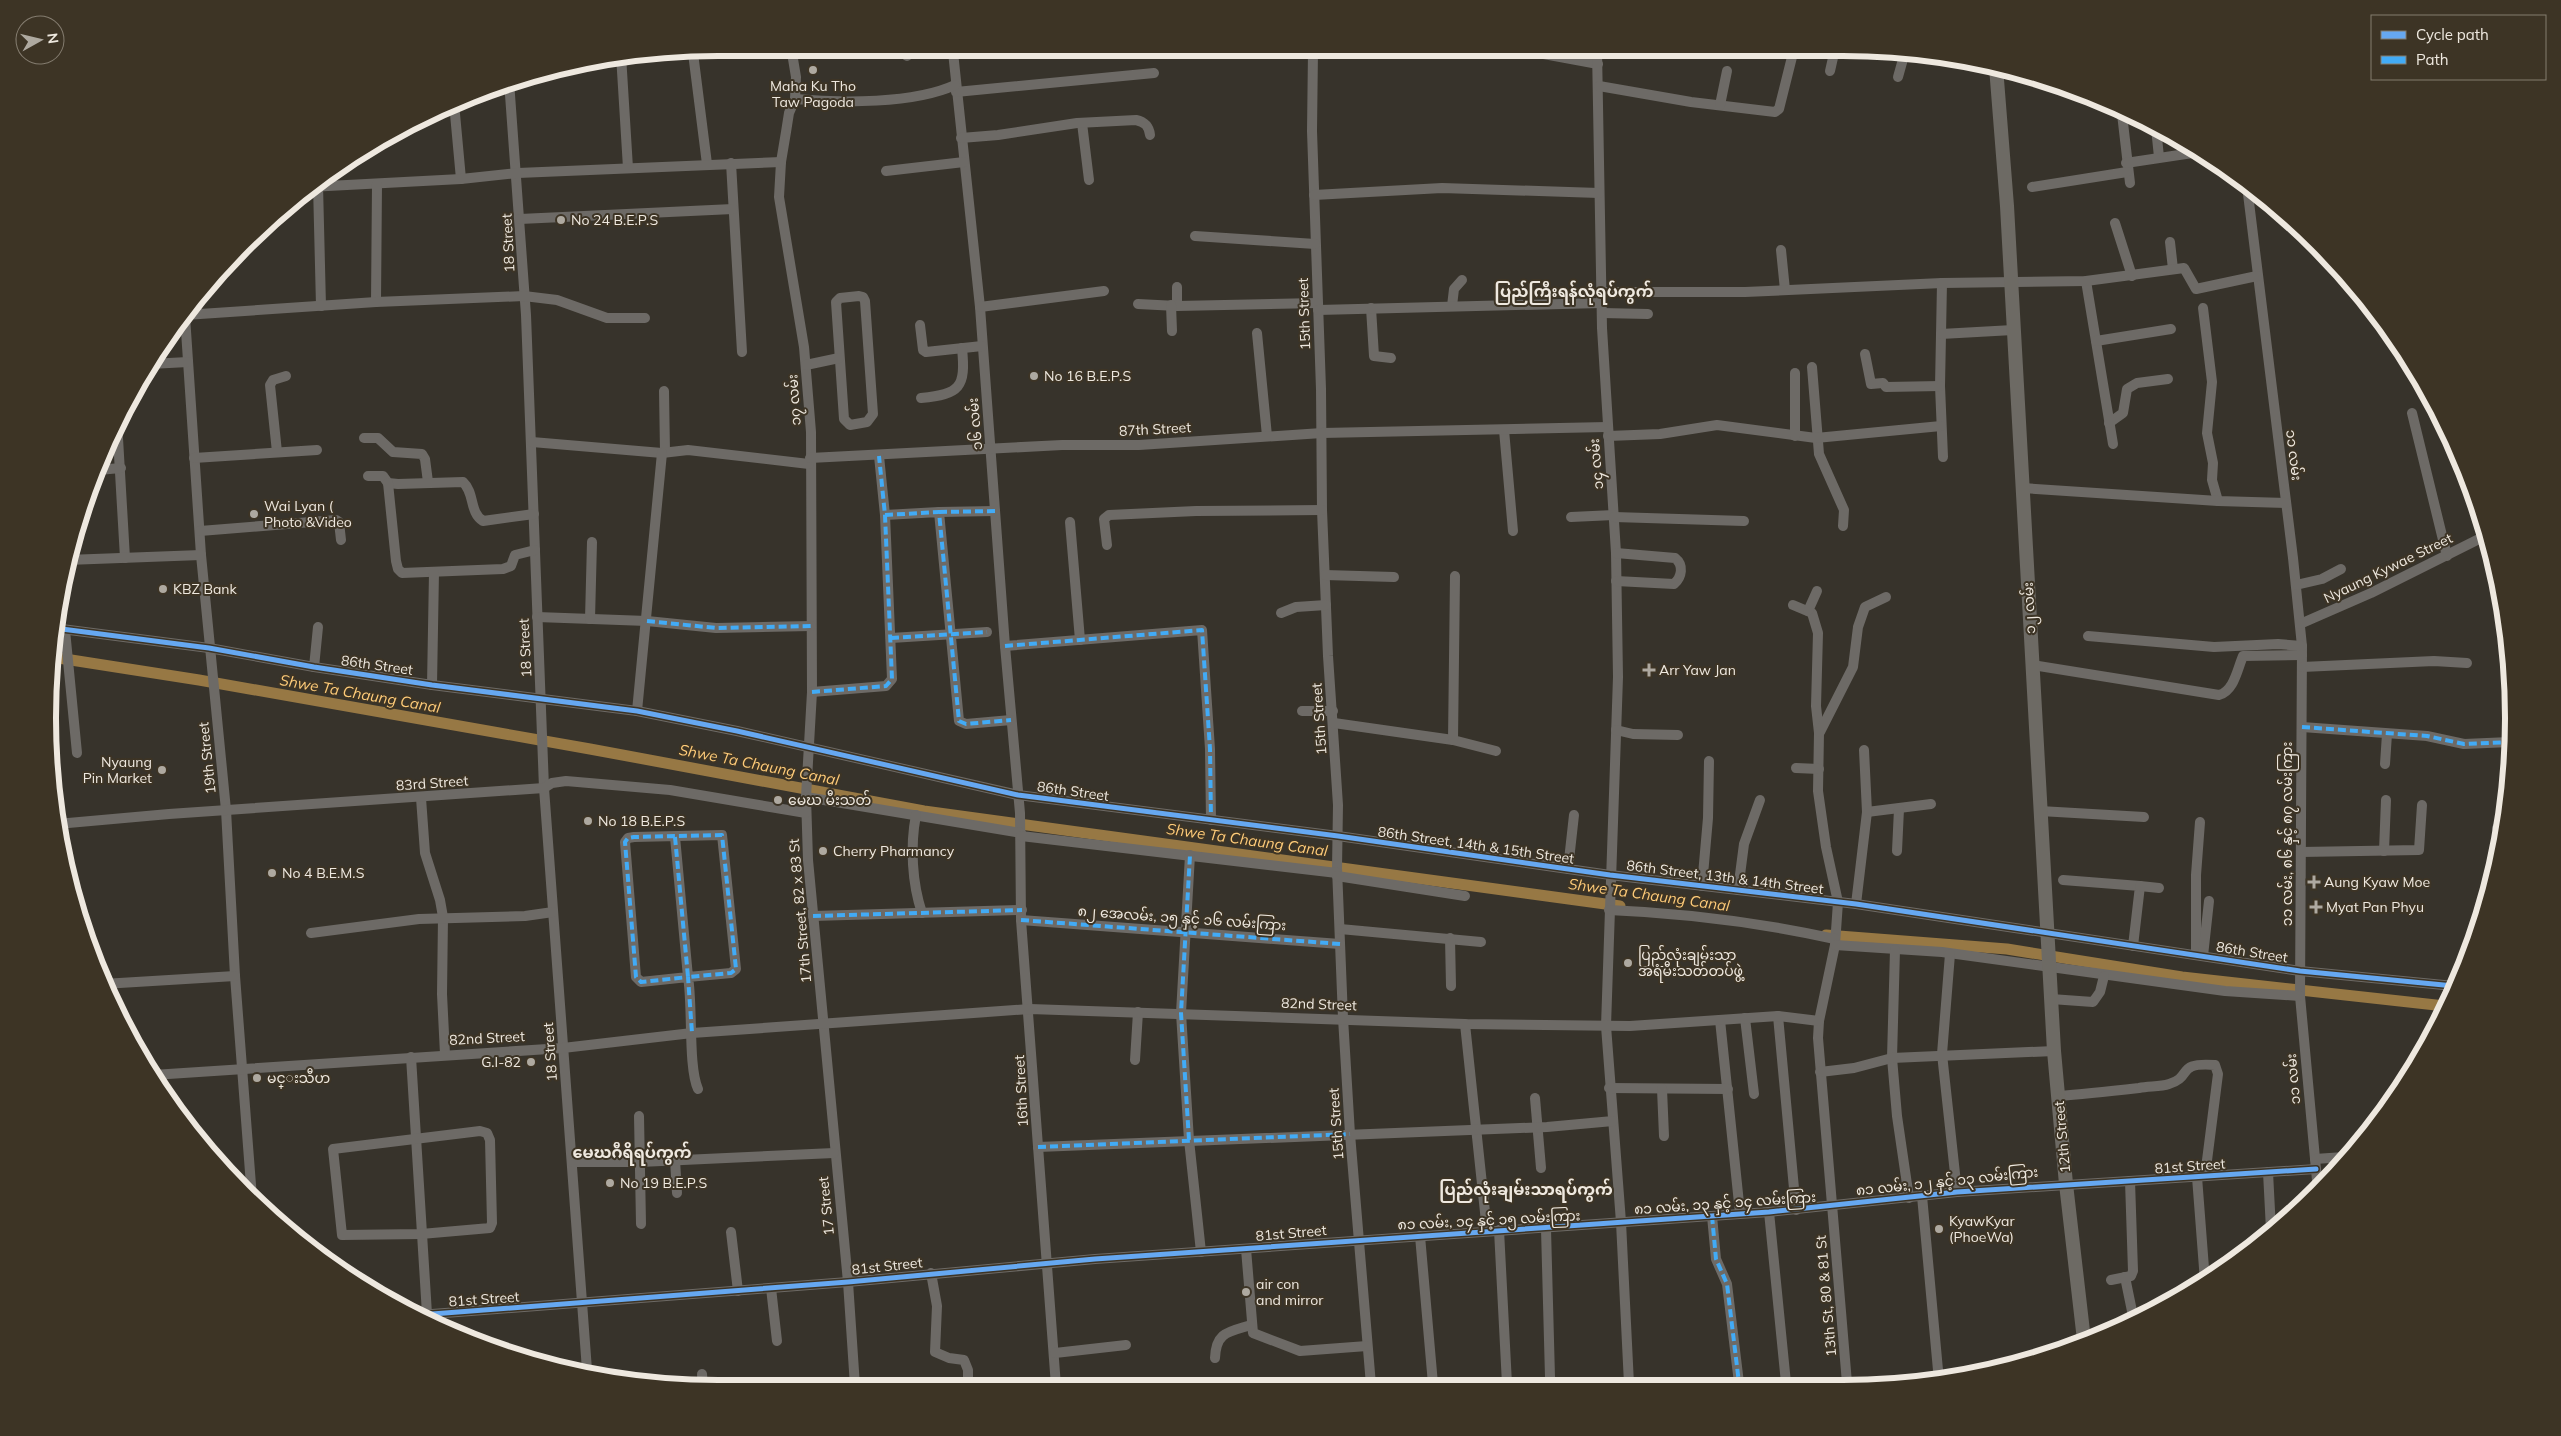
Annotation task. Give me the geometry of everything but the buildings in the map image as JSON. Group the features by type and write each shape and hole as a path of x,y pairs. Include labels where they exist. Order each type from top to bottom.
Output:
{"main road":[{"name":"၁၂ လမ်း","path":"1997,75 2011,283 2047,934"},
{"name":"12th Street","path":"2047,934 2058,1096 2083,1334"}],"street":[{"name":"၁၇ လမ်း","path":"793,56 796,76 796,99 789,113 781,162 779,197 806,365 811,432 810,626 812,692 808,767"},
{"name":"၁၆ လမ်း","path":"953,56 955,89 980,307 1018,795"},
{"name":"15th Street","path":"1313,56 1312,132 1322,433 1322,510 1334,723 1338,836 1337,872 1343,1018 1350,1134 1370,1380"},
{"path":"1555,56 1598,64"},
{"name":"၁၄ လမ်း","path":"1597,56 1601,303 1616,553 1616,730 1606,1026 1621,1222 1629,1380"},
{"path":"1599,86 1775,112 1779,109 1792,56"},
{"path":"1830,71 1833,56"},
{"path":"694,57 707,164"},
{"path":"1898,77 1903,60"},
{"path":"621,64 628,168"},
{"path":"1720,104 1727,71"},
{"path":"796,99 834,102 907,97 955,89 1154,73"},
{"name":"18 Street","path":"510,90 518,173 532,442 544,788 588,1367"},
{"path":"455,111 461,179"},
{"path":"2122,118 2130,183"},
{"path":"961,138 998,136 1082,123 1136,120 1144,122 1149,128 1150,135"},
{"path":"1082,123 1089,180"},
{"path":"2157,135 2159,157"},
{"path":"2032,187 2127,167 2159,157 2188,153"},
{"path":"325,186 461,179 518,173 781,162"},
{"path":"886,171 964,162"},
{"path":"731,163 742,352"},
{"path":"376,302 377,184"},
{"path":"1314,195 1442,188 1599,192"},
{"path":"314,193 321,306"},
{"name":"၁၁ လမ်း","path":"2248,195 2300,624 2302,727"},
{"path":"520,219 733,210"},
{"path":"2115,224 2132,276"},
{"path":"1195,236 1315,244"},
{"path":"2170,242 2173,270"},
{"path":"1781,250 1785,290"},
{"path":"1138,304 1370,308 1601,303 1785,290 1942,282 2086,281 2173,270 2187,270 2192,285 2196,289 2257,276"},
{"path":"1452,306 1454,289 1462,280"},
{"path":"2086,281 2113,444"},
{"path":"1942,282 1940,386 1942,457"},
{"path":"1172,331 1176,287"},
{"path":"980,307 1104,291"},
{"path":"193,315 376,302 524,296 557,300 607,318 645,318"},
{"path":"863,297 874,414 867,422 850,425 846,423 839,358 836,299 863,297"},
{"path":"1601,303 1648,314"},
{"path":"1370,308 1374,356 1391,358"},
{"path":"2203,308 2208,336 2212,382 2208,433 2213,463 2212,480 2218,501"},
{"name":"19th Street","path":"186,325 201,556 226,810 235,976 251,1187"},
{"path":"920,325 923,350 934,352 982,346"},
{"path":"2096,341 2171,329"},
{"path":"1941,334 2013,330"},
{"path":"1257,333 1267,436"},
{"path":"921,398 948,395 958,388 964,367 962,348"},
{"path":"1865,354 1871,384 1883,383 1886,387 1940,386"},
{"path":"806,365 839,358"},
{"path":"160,363 188,362"},
{"path":"1812,367 1816,438 1824,467 1844,510 1843,526"},
{"path":"1795,373 1795,436"},
{"path":"277,452 270,385 273,380 286,376"},
{"path":"2109,423 2123,413 2127,388 2137,383 2168,379"},
{"path":"637,711 663,452 664,391"},
{"path":"2412,413 2447,556"},
{"name":"87th Street","path":"532,442 663,452 688,450 810,461 1062,445 1139,445 1322,433 1504,430 1660,434 1717,425 1816,438 1941,426"},
{"path":"1504,430 1513,531"},
{"path":"118,438 125,558"},
{"path":"364,438 378,438 393,452 422,454 425,459 428,482"},
{"path":"194,458 317,450"},
{"path":"812,692 886,686 892,679 885,515 879,456"},
{"path":"105,469 121,468"},
{"path":"368,476 383,476 388,483 398,569 407,574 503,569 511,566 515,555 535,550"},
{"path":"388,483 463,482 470,488 474,508 483,522 534,514"},
{"path":"2022,488 2218,501 2286,503"},
{"path":"1107,545 1104,520 1109,515 1196,511 1322,510"},
{"path":"885,515 995,511"},
{"path":"939,512 959,721 966,724 1011,720"},
{"path":"1571,517 1614,516 1744,521"},
{"path":"200,531 336,520 339,522 341,540"},
{"path":"1070,522 1080,640"},
{"name":"Nyaung Kywae Street","path":"2300,624 2447,556 2480,539"},
{"path":"590,619 592,542"},
{"path":"1616,553 1675,558 1679,561 1681,570 1678,580 1674,584 1616,581"},
{"path":"76,560 201,556"},
{"path":"2296,585 2322,579 2341,569"},
{"path":"432,685 434,572"},
{"path":"1325,575 1394,577"},
{"path":"1453,740 1455,576"},
{"path":"1793,605 1808,610 1817,591"},
{"path":"1819,733 1856,659 1858,627 1865,607 1875,600 1886,597"},
{"path":"1281,613 1296,607 1326,605"},
{"name":"13th St, 80 & 81 St","path":"1808,610 1816,621 1818,633 1816,706 1819,733 1820,810 1838,902 1835,942 1819,1021 1820,1072 1847,1380"},
{"path":"537,617 647,621 716,628 810,626"},
{"path":"314,667 318,627"},
{"path":"65,630 77,753"},
{"name":"86th Street","path":"65,630 209,648 314,667 432,685 637,711 737,731 809,749 1018,795 1338,836"},
{"path":"1005,646 1202,630 1209,740 1211,820"},
{"path":"891,638 987,632"},
{"path":"2088,636 2242,651 2278,644 2302,650"},
{"path":"2032,665 2219,695 2226,693 2231,686 2242,651"},
{"path":"2302,667 2434,660 2466,663"},
{"path":"1302,711 1333,711"},
{"path":"1334,723 1453,740 1496,751"},
{"path":"2302,727 2428,736 2464,744 2504,742"},
{"name":"၁၁ လမ်း, ၈၆ နှင့် ၈၇ လမ်းကြား","path":"2300,991 2302,727"},
{"path":"1616,730 1633,734 1678,735"},
{"path":"2385,764 2387,734"},
{"path":"1856,904 1867,812 1864,750"},
{"path":"1702,886 1708,818 1709,761"},
{"name":"17th Street, 82 x 83 St","path":"808,767 806,813 823,1023"},
{"path":"1796,768 1818,770"},
{"name":"83rd Street","path":"65,823 544,788 557,781 626,785 738,800 806,813"},
{"name":"16th Street","path":"1018,795 1021,832 1022,915 1056,1380"},
{"path":"806,797 1021,832 1190,855 1337,872 1465,896"},
{"path":"421,798 425,853 440,900 443,917 442,994 445,1054"},
{"path":"1738,890 1744,844 1760,800"},
{"path":"2384,851 2386,800"},
{"path":"1867,812 1932,804"},
{"path":"2301,852 2419,850 2422,805"},
{"path":"1897,851 1899,809"},
{"path":"2040,811 2144,817"},
{"path":"916,815 914,864 916,897 922,913"},
{"path":"1568,869 1574,815"},
{"path":"2200,822 2196,875 2200,956"},
{"path":"722,836 736,970 731,973 688,977 641,982 636,976 625,842 628,838 722,836"},
{"name":"86th Street, 14th & 15th Street","path":"1338,836 1610,875"},
{"path":"676,837 698,1089"},
{"path":"1190,855 1181,1013 1189,1140 1201,1252"},
{"name":"86th Street, 13th & 14th Street","path":"1610,875 1856,904"},
{"path":"2063,880 2159,888"},
{"path":"2133,946 2140,886"},
{"path":"2200,956 2209,901"},
{"name":"86th Street","path":"1856,904 2300,971 2448,985"},
{"path":"1609,910 1669,914 1801,932 1835,942 1895,950 2048,959 2104,976 2256,995 2300,991"},
{"path":"311,934 358,926 443,917 525,916 553,912"},
{"name":"၈၂ အေလမ်း, ၁၅ နှင့် ၁၆ လမ်းကြား","path":"813,916 922,913 1022,915 1185,932 1340,944"},
{"path":"1340,929 1481,942"},
{"path":"1450,938 1451,986"},
{"path":"1895,950 1892,1058 1897,1116 1909,1198"},
{"path":"1950,954 1942,1054 1957,1192"},
{"path":"112,983 235,976"},
{"path":"2051,1000 2093,1002 2100,992 2104,976"},
{"name":"၁၁ လမ်း","path":"2300,991 2317,1179"},
{"name":"82nd Street","path":"161,1074 445,1054 563,1048 692,1033 1030,1008 1343,1018 1465,1024 1606,1026 1778,1016 1819,1021"},
{"path":"1135,1060 1138,1012"},
{"path":"1778,1016 1796,1210"},
{"path":"1745,1018 1754,1094"},
{"path":"1720,1020 1740,1214"},
{"name":"17 Street","path":"823,1023 834,1153 848,1282 855,1380"},
{"path":"1465,1024 1478,1128 1487,1230"},
{"path":"1820,1072 1854,1068 1892,1058 1942,1054 2054,1051"},
{"path":"411,1057 421,1234 423,1311"},
{"path":"2058,1096 2103,1093 2169,1084 2180,1078 2186,1067 2193,1065 2215,1066 2218,1081 2201,1176 2205,1272"},
{"path":"1610,1088 1633,1086 1662,1089 1728,1089"},
{"path":"1662,1089 1664,1136"},
{"path":"1536,1098 1541,1168"},
{"path":"639,1116 641,1224"},
{"path":"1038,1146 1539,1127 1613,1121"},
{"path":"480,1131 488,1133 490,1140 492,1226 421,1234 342,1235 332,1152 336,1148 480,1131"},
{"path":"572,1162 640,1162 834,1153"},
{"name":"81st Street","path":"2066,1184 2268,1172 2336,1159"},
{"path":"675,1160 677,1193"},
{"path":"2268,1172 2271,1223"},
{"path":"2111,1280 2131,1276 2133,1266 2130,1181"},
{"name":"၈၁ လမ်း, ၁၂ နှင့် ၁၃ လမ်းကြား","path":"1832,1207 1957,1192 2066,1184"},
{"path":"1922,1196 1938,1372"},
{"name":"၈၁ လမ်း, ၁၃ နှင့် ၁၄ လမ်းကြား","path":"1621,1222 1832,1207"},
{"path":"1769,1212 1786,1380"},
{"path":"1712,1216 1716,1259 1727,1284 1739,1380"},
{"name":"၈၁ လမ်း, ၁၄ နှင့် ၁၅ လမ်းကြား","path":"1358,1239 1487,1230 1546,1229 1621,1222"},
{"path":"1546,1229 1549,1380"},
{"path":"1499,1230 1507,1380"},
{"path":"731,1232 738,1291"},
{"path":"1420,1236 1432,1380"},
{"name":"81st Street","path":"429,1314 738,1291 848,1282 931,1272 1358,1239"},
{"path":"1246,1249 1253,1333 1300,1351 1367,1346"},
{"path":"931,1272 937,1306 935,1352 949,1358 964,1360 968,1370 968,1380"},
{"path":"2125,1277 2132,1313"},
{"path":"771,1288 777,1341"},
{"path":"1215,1358 1216,1344 1220,1338 1251,1325"},
{"path":"1054,1353 1126,1345"},
{"path":"702,1374 702,1379"}],"waterway":[{"name":"Shwe Ta Chaung Canal","path":"60,658 199,680 590,749 924,811 1620,906"},
{"name":"Shwe Ta Chaung Canal","path":"1826,935 2007,949 2182,977 2439,1005"}],"marked path":[{"path":"812,692 886,686 892,679 885,515 879,456"},
{"path":"939,512 995,511"},
{"path":"885,515 939,512 959,721 966,724 1011,720"},
{"path":"647,621 716,628 811,626"},
{"path":"1005,646 1202,630 1210,749 1211,820"},
{"path":"891,638 987,632"},
{"path":"2302,727 2427,736 2464,744 2504,742"},
{"path":"675,837 688,977 731,973 736,969 722,835 634,837 628,838 625,842 636,977 641,982 688,977 692,1033"},
{"path":"1189,1140 1181,1013 1190,855"},
{"path":"813,916 1022,910"},
{"path":"1021,920 1340,944"},
{"path":"1038,1147 1350,1134"},
{"path":"1712,1216 1716,1259 1727,1284 1739,1380"}],"cycle path":[{"path":"62,629 209,648 314,667 432,685 637,711 737,731 1018,795 1338,836 1610,875 1856,904 2300,971 2448,985"},
{"path":"430,1314 848,1282 1095,1259 1769,1212 1957,1192 2316,1169"}],"place":[{"name":"Maha Ku Tho Taw Pagoda","path":"813,70"},
{"name":"No 24 B.E.P.S","path":"561,220"},
{"name":"No 16 B.E.P.S","path":"1034,376"},
{"name":"Wai Lyan ( Photo &Video","path":"254,514"},
{"name":"KBZ Bank","path":"163,589"},
{"name":"Arr Yaw Jan","path":"1649,670"},
{"name":"Nyaung Pin Market","path":"162,770"},
{"name":"မေဃ မီးသတ်","path":"778,800"},
{"name":"No 18 B.E.P.S","path":"588,821"},
{"name":"Cherry Pharmancy","path":"823,851"},
{"name":"No 4 B.E.M.S","path":"272,873"},
{"name":"Aung Kyaw Moe","path":"2314,882"},
{"name":"Myat Pan Phyu","path":"2316,907"},
{"name":"ပြည်လုံးချမ်းသာ အရံမီးသတ်တပ်ဖွဲ့","path":"1628,963"},
{"name":"G.I-82","path":"531,1062"},
{"name":"မင္းသီဟ","path":"257,1078"},
{"name":"No 19 B.E.P.S","path":"610,1183"},
{"name":"KyawKyar (PhoeWa)","path":"1939,1229"},
{"name":"air con and mirror","path":"1246,1292"}],"district":[{"name":"ပြည်ကြီးရန်လုံရပ်ကွက်","path":"1574,291"},
{"name":"မေဃဂီရိရပ်ကွက်","path":"632,1152"},
{"name":"ပြည်လုံးချမ်းသာရပ်ကွက်","path":"1526,1189"}]}
